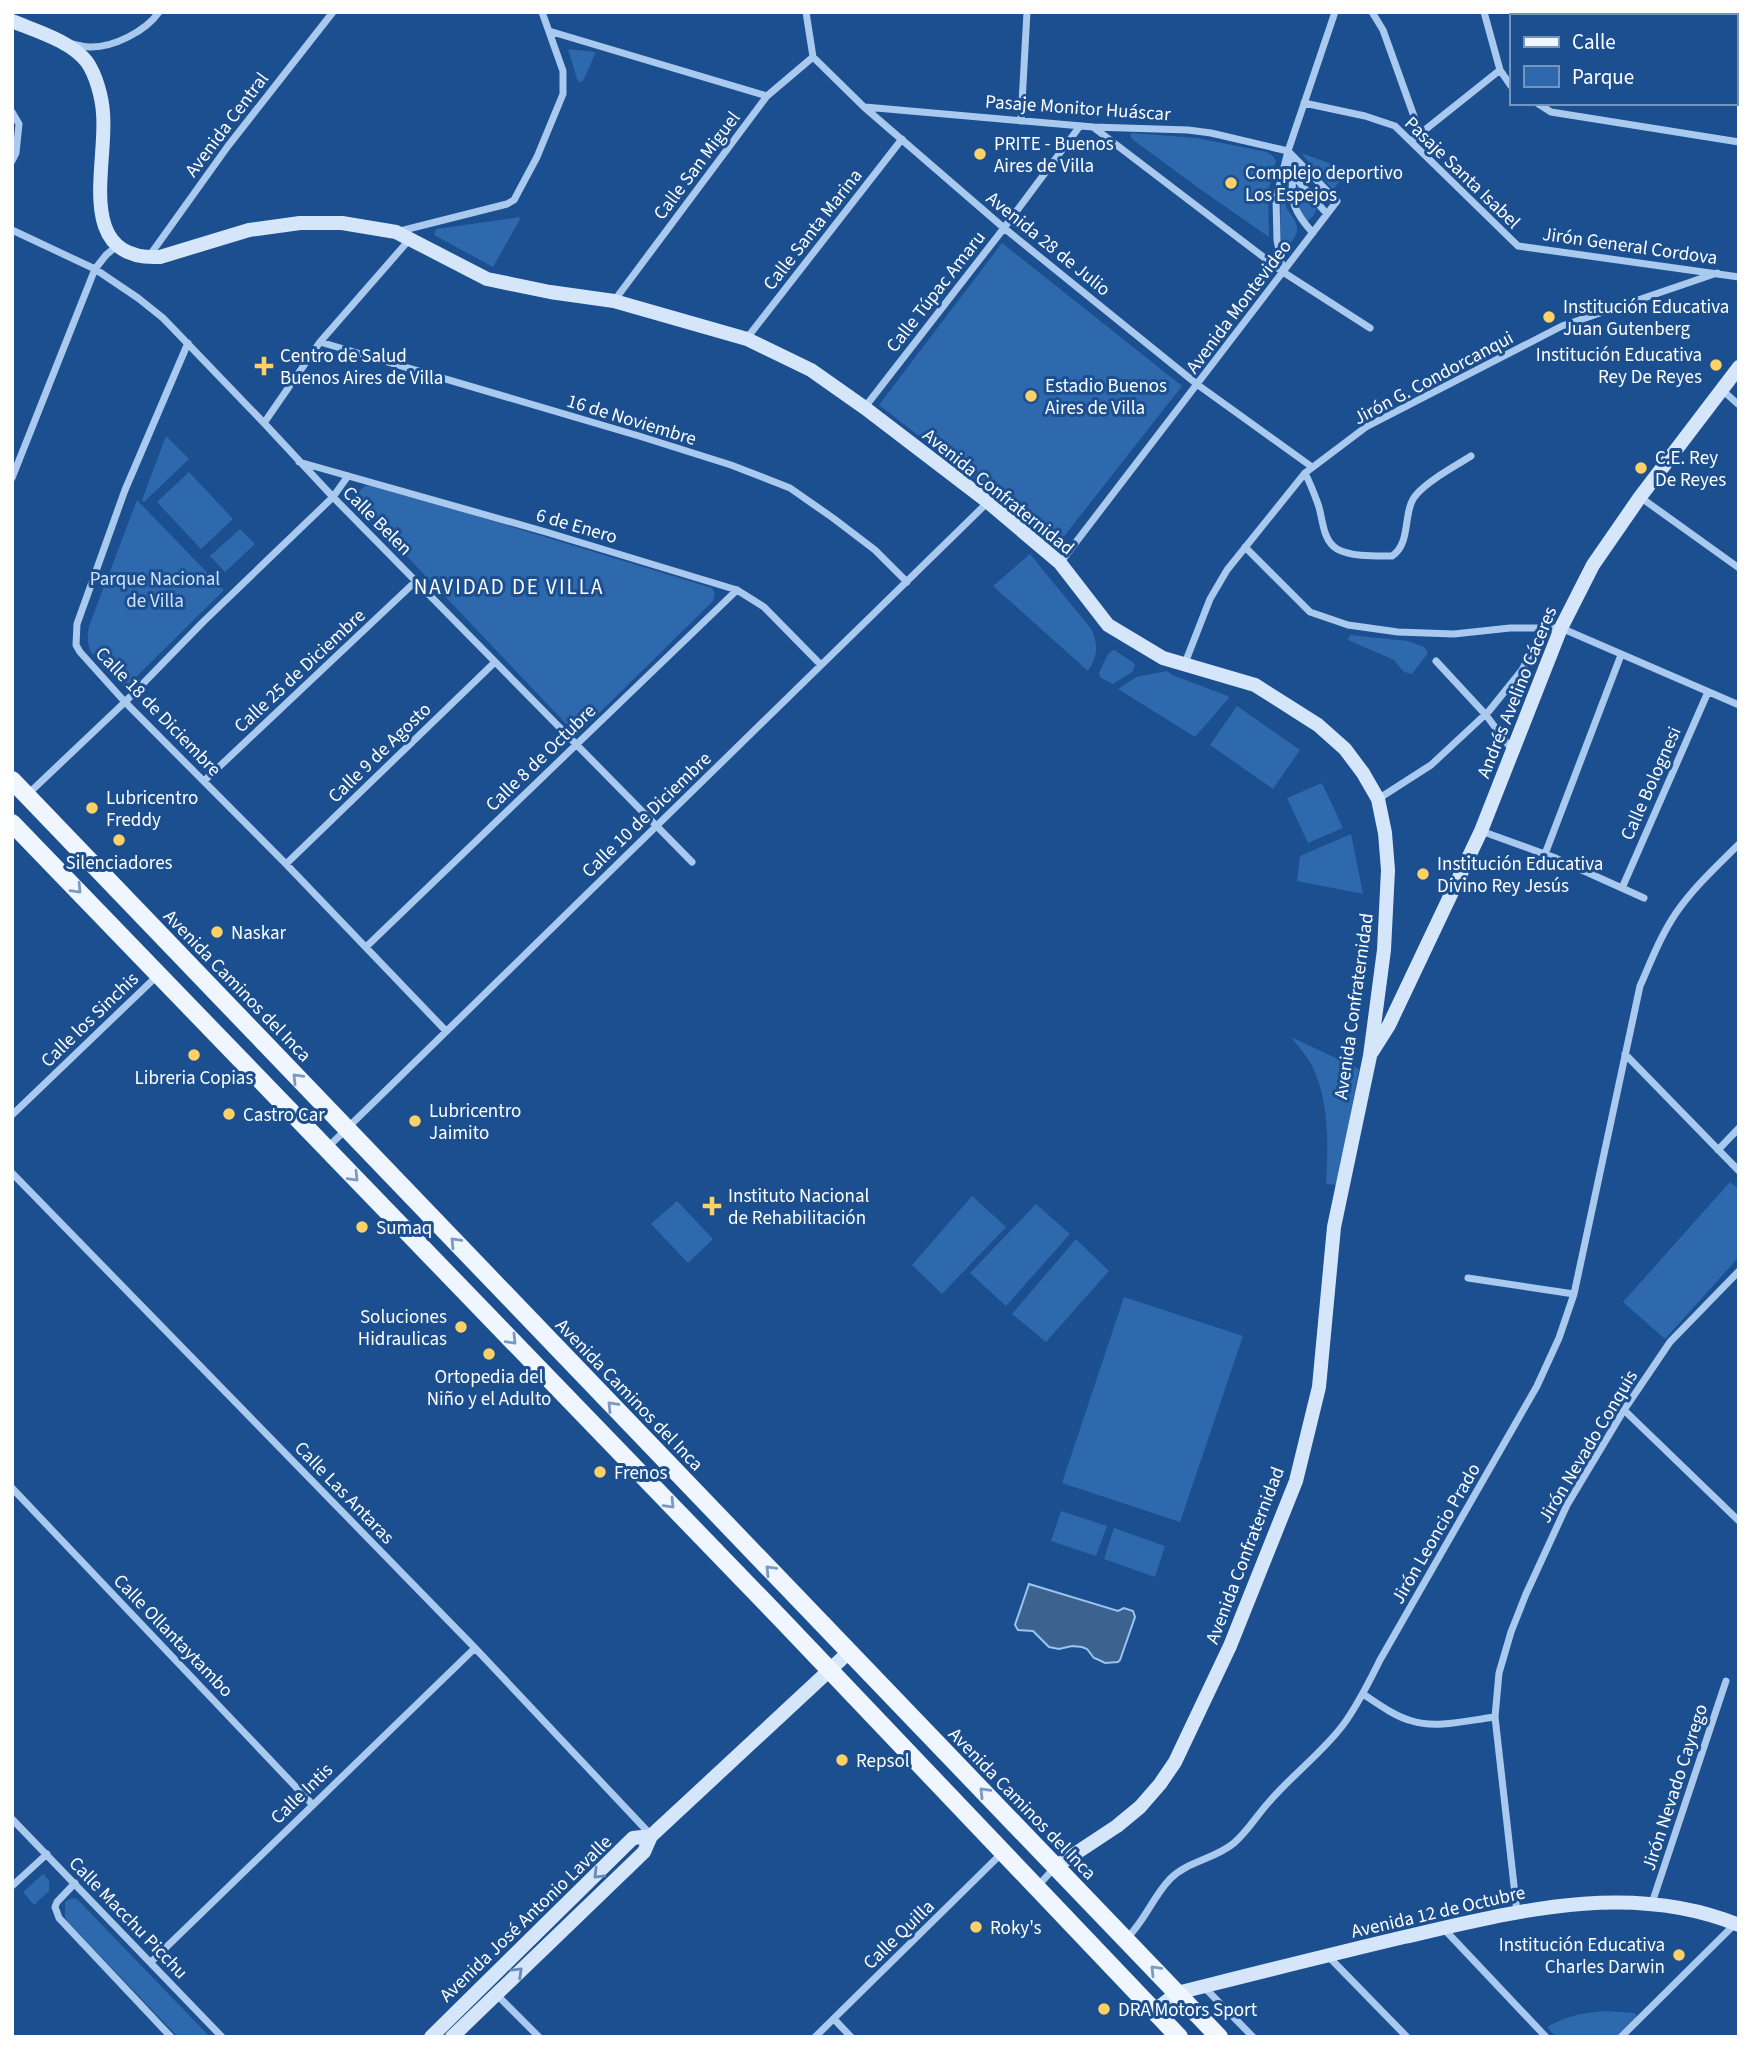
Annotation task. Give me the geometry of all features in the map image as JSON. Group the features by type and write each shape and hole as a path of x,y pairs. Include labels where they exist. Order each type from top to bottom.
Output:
{"main road":[{"name":"Avenida Caminos del Inca","path":"12,780 1219,2037"},
{"path":"12,823 1179,2037"}],"street":[{"path":"12,21 65,43 89,47 108,46 145,27 159,12"},
{"name":"Avenida Central","path":"148,258 228,146 333,12"},
{"path":"396,232 514,200 537,157 563,94 564,71 542,12"},
{"path":"806,12 813,57"},
{"path":"1021,121 1027,12"},
{"path":"1283,272 1277,240 1276,199 1304,103 1335,12"},
{"path":"1372,12 1383,30 1420,132"},
{"path":"1484,12 1500,70 1510,85"},
{"path":"549,31 767,96"},
{"path":"65,43 87,61 97,85 103,113 100,211 102,223 108,234 127,252 148,258"},
{"name":"Calle San Miguel","path":"614,301 767,96 813,57"},
{"name":"Avenida 28 de Julio","path":"813,57 864,107 1004,228 1198,385 1312,467"},
{"path":"1411,141 1500,70"},
{"name":"Pasaje Santa Isabel","path":"1304,103 1365,116 1395,126 1518,246"},
{"path":"1540,105 1551,112 1739,142"},
{"name":"Pasaje Monitor Huáscar","path":"864,107 1093,127 1188,130 1289,151"},
{"path":"12,112 19,124 16,153 12,161"},
{"name":"Calle Túpac Amaru","path":"865,408 1080,126"},
{"path":"1093,127 1283,272 1370,328"},
{"name":"Calle Santa Marina","path":"747,339 902,139"},
{"path":"1289,151 1294,207 1298,217 1313,233"},
{"name":"Avenida Montevideo","path":"1060,563 1338,201 1289,151"},
{"path":"1293,175 1327,214"},
{"name":"Avenida Confraternidad","path":"148,258 178,253 249,230 300,223 342,223 396,232 486,279 614,301 747,339 811,370 988,502 1060,563 1108,625 1163,658 1255,685 1318,725 1351,757 1378,799 1385,833 1388,870 1384,950 1370,1056 1334,1227 1319,1387 1296,1481 1230,1646 1175,1762 1140,1807 1117,1826 1055,1867 1036,1888"},
{"name":"Calle Belen","path":"12,230 95,269 138,298 188,343 299,462 692,862"},
{"path":"264,423 320,342 411,238"},
{"path":"12,478 95,269 118,245"},
{"name":"Jirón General Cordova","path":"1518,246 1739,277"},
{"name":"Jirón G. Condorcanqui","path":"1185,663 1210,599 1227,570 1305,473 1366,427 1562,326 1717,273"},
{"name":"16 de Noviembre","path":"320,342 639,436 731,465 790,488 875,550 907,582"},
{"name":"Calle 18 de Diciembre","path":"188,343 125,490 77,624 76,645 125,702 286,864 446,1031"},
{"name":"Andrés Avelino Cáceres","path":"1370,1056 1389,1025 1481,831 1560,628 1593,565 1640,497 1739,367"},
{"path":"1720,389 1739,405"},
{"path":"1305,473 1329,542 1338,549 1353,554 1392,556 1402,545 1414,497 1471,456"},
{"name":"6 de Enero","path":"299,462 737,590 764,607 821,665"},
{"path":"27,795 333,497 348,476"},
{"path":"1640,497 1739,568"},
{"name":"Calle 10 de Diciembre","path":"326,1148 988,502"},
{"path":"1245,548 1310,612 1348,625 1398,632 1454,634 1510,628 1560,628 1739,705"},
{"name":"Calle 25 de Diciembre","path":"204,781 416,581"},
{"name":"Calle 8 de Octubre","path":"366,947 737,590"},
{"path":"1378,799 1431,765 1486,715 1522,670 1544,628"},
{"path":"1545,854 1621,655"},
{"path":"1436,661 1486,715 1513,751"},
{"name":"Calle 9 de Agosto","path":"286,864 495,662"},
{"name":"Calle Bolognesi","path":"1622,888 1708,692"},
{"path":"1481,831 1545,854 1644,898"},
{"name":"Jirón Leoncio Prado","path":"1126,1940 1138,1928 1156,1897 1171,1879 1188,1865 1222,1852 1236,1842 1269,1801 1343,1726 1537,1386 1559,1338 1574,1294 1640,986 1676,914 1699,884 1739,844"},
{"name":"Calle los Sinchis","path":"12,1115 158,975"},
{"path":"1625,1054 1739,1171"},
{"path":"1718,1150 1739,1128"},
{"name":"Calle Las Antaras","path":"12,1173 475,1648 651,1836"},
{"name":"Jirón Nevado Conquis","path":"1517,1912 1495,1717 1499,1673 1511,1632 1567,1504 1624,1410 1671,1342 1739,1271"},
{"path":"1468,1278 1574,1294"},
{"path":"1624,1410 1739,1521"},
{"name":"Calle Ollantaytambo","path":"12,1488 312,1804"},
{"name":"Calle Intis","path":"151,1962 475,1648"},
{"name":"Avenida José Antonio Lavalle","path":"431,2037 491,1989 644,1852 651,1836 849,1652"},
{"name":"Jirón Nevado Cayrego","path":"1652,1903 1726,1681"},
{"path":"1363,1694 1411,1721 1426,1724 1495,1717"},
{"name":"Calle Macchu Picchu","path":"12,1819 222,2037"},
{"name":"Calle Quilla","path":"815,2037 1002,1853"},
{"path":"12,1886 47,1854"},
{"path":"75,1884 57,1902 55,1907 59,1918 171,2037"},
{"name":"Avenida 12 de Octubre","path":"1154,2011 1177,1993 1327,1955 1517,1912 1587,1902 1623,1901 1689,1909 1737,1924"},
{"path":"1621,2037 1737,1924"},
{"path":"1444,1928 1546,2037"},
{"path":"1327,1955 1407,2037"},
{"path":"1203,1986 1254,2037"},
{"path":"491,1989 540,2037"},
{"name":"Avenida José Antonio Lavalle","path":"452,2037 491,1989"},
{"path":"834,2019 851,2037"}],"green space":[{"path":"568,49 596,52 583,81 579,82 577,79"},
{"name":"Complejo deportivo Los Espejos","path":"1132,133 1197,138 1267,152 1273,156 1276,161 1268,192 1269,237 1132,139"},
{"path":"1301,153 1348,170 1333,190"},
{"path":"1288,167 1286,207 1295,220 1297,232 1291,243 1281,247 1281,207"},
{"path":"1297,185 1317,207 1307,222 1298,205"},
{"path":"521,217 493,267 434,235 436,229"},
{"name":"Estadio Buenos Aires de Villa","path":"1002,243 1182,386 1058,544 879,405"},
{"path":"166,436 189,459 144,502 142,500"},
{"path":"189,472 233,519 201,549 157,502"},
{"path":"375,485 712,588 715,594 713,601 582,730 571,729 361,508 358,492 365,486"},
{"name":"Parque Nacional de Villa","path":"137,500 224,590 125,688 91,652 88,636 89,626"},
{"path":"240,529 255,544 225,572 210,556"},
{"path":"1030,554 1092,630 1096,650 1088,671 993,586"},
{"path":"1350,635 1408,641 1424,647 1428,653 1412,674 1404,672 1394,660 1348,640"},
{"path":"1114,650 1135,666 1132,672 1113,684 1101,678 1099,673 1108,654"},
{"path":"1167,671 1229,698 1195,737 1118,689 1136,677"},
{"path":"1237,706 1300,750 1273,789 1210,745"},
{"path":"1322,783 1343,828 1308,843 1287,798"},
{"path":"1351,834 1363,894 1297,881 1300,856"},
{"path":"1291,1037 1359,1069 1337,1185 1326,1184 1326,1123 1322,1092 1309,1061"},
{"path":"1730,1182 1739,1189 1739,1257 1665,1339 1623,1302"},
{"path":"972,1196 1006,1227 942,1294 912,1265"},
{"path":"677,1201 713,1239 688,1263 651,1224"},
{"path":"1036,1204 1070,1234 1006,1306 970,1273"},
{"path":"1076,1239 1109,1271 1046,1342 1012,1314"},
{"path":"1124,1297 1243,1336 1180,1522 1062,1483"},
{"path":"1061,1511 1107,1526 1096,1556 1051,1541"},
{"path":"1114,1528 1165,1546 1155,1577 1104,1559"},
{"path":"43,1874 49,1880 49,1891 34,1905 23,1892"},
{"path":"72,1898 77,1899 210,2037 178,2037 68,1922 65,1917 65,1902"},
{"path":"1606,2011 1634,2013 1638,2017 1618,2037 1556,2037 1547,2027 1576,2015"}],"shaded area":[{"path":"1029,1584 1118,1611 1124,1608 1133,1611 1135,1617 1120,1660 1105,1663 1094,1658 1082,1647 1049,1647 1033,1631 1018,1630 1015,1625"}],"place":[{"name":"PRITE - Buenos Aires de Villa","path":"980,154"},
{"name":"Complejo deportivo Los Espejos","path":"1231,183"},
{"name":"Institución Educativa Juan Gutenberg","path":"1549,317"},
{"name":"Institución Educativa Rey De Reyes","path":"1716,365"},
{"name":"Centro de Salud Buenos Aires de Villa","path":"264,366"},
{"name":"Estadio Buenos Aires de Villa","path":"1031,396"},
{"name":"C.E. Rey De Reyes","path":"1641,468"},
{"name":"Lubricentro Freddy","path":"92,808"},
{"name":"Silenciadores","path":"119,840"},
{"name":"Institución Educativa Divino Rey Jesús","path":"1423,874"},
{"name":"Naskar","path":"217,932"},
{"name":"Libreria Copias","path":"194,1055"},
{"name":"Castro Car","path":"229,1114"},
{"name":"Lubricentro Jaimito","path":"415,1121"},
{"name":"Instituto Nacional de Rehabilitación","path":"712,1206"},
{"name":"Sumaq","path":"362,1227"},
{"name":"Soluciones Hidraulicas","path":"461,1327"},
{"name":"Ortopedia del Niño y el Adulto","path":"489,1354"},
{"name":"Frenos","path":"600,1472"},
{"name":"Repsol","path":"842,1760"},
{"name":"Roky's","path":"976,1927"},
{"name":"Institución Educativa Charles Darwin","path":"1679,1955"},
{"name":"DRA Motors Sport","path":"1104,2009"}],"district":[{"name":"NAVIDAD DE VILLA","path":"509,587"}]}
